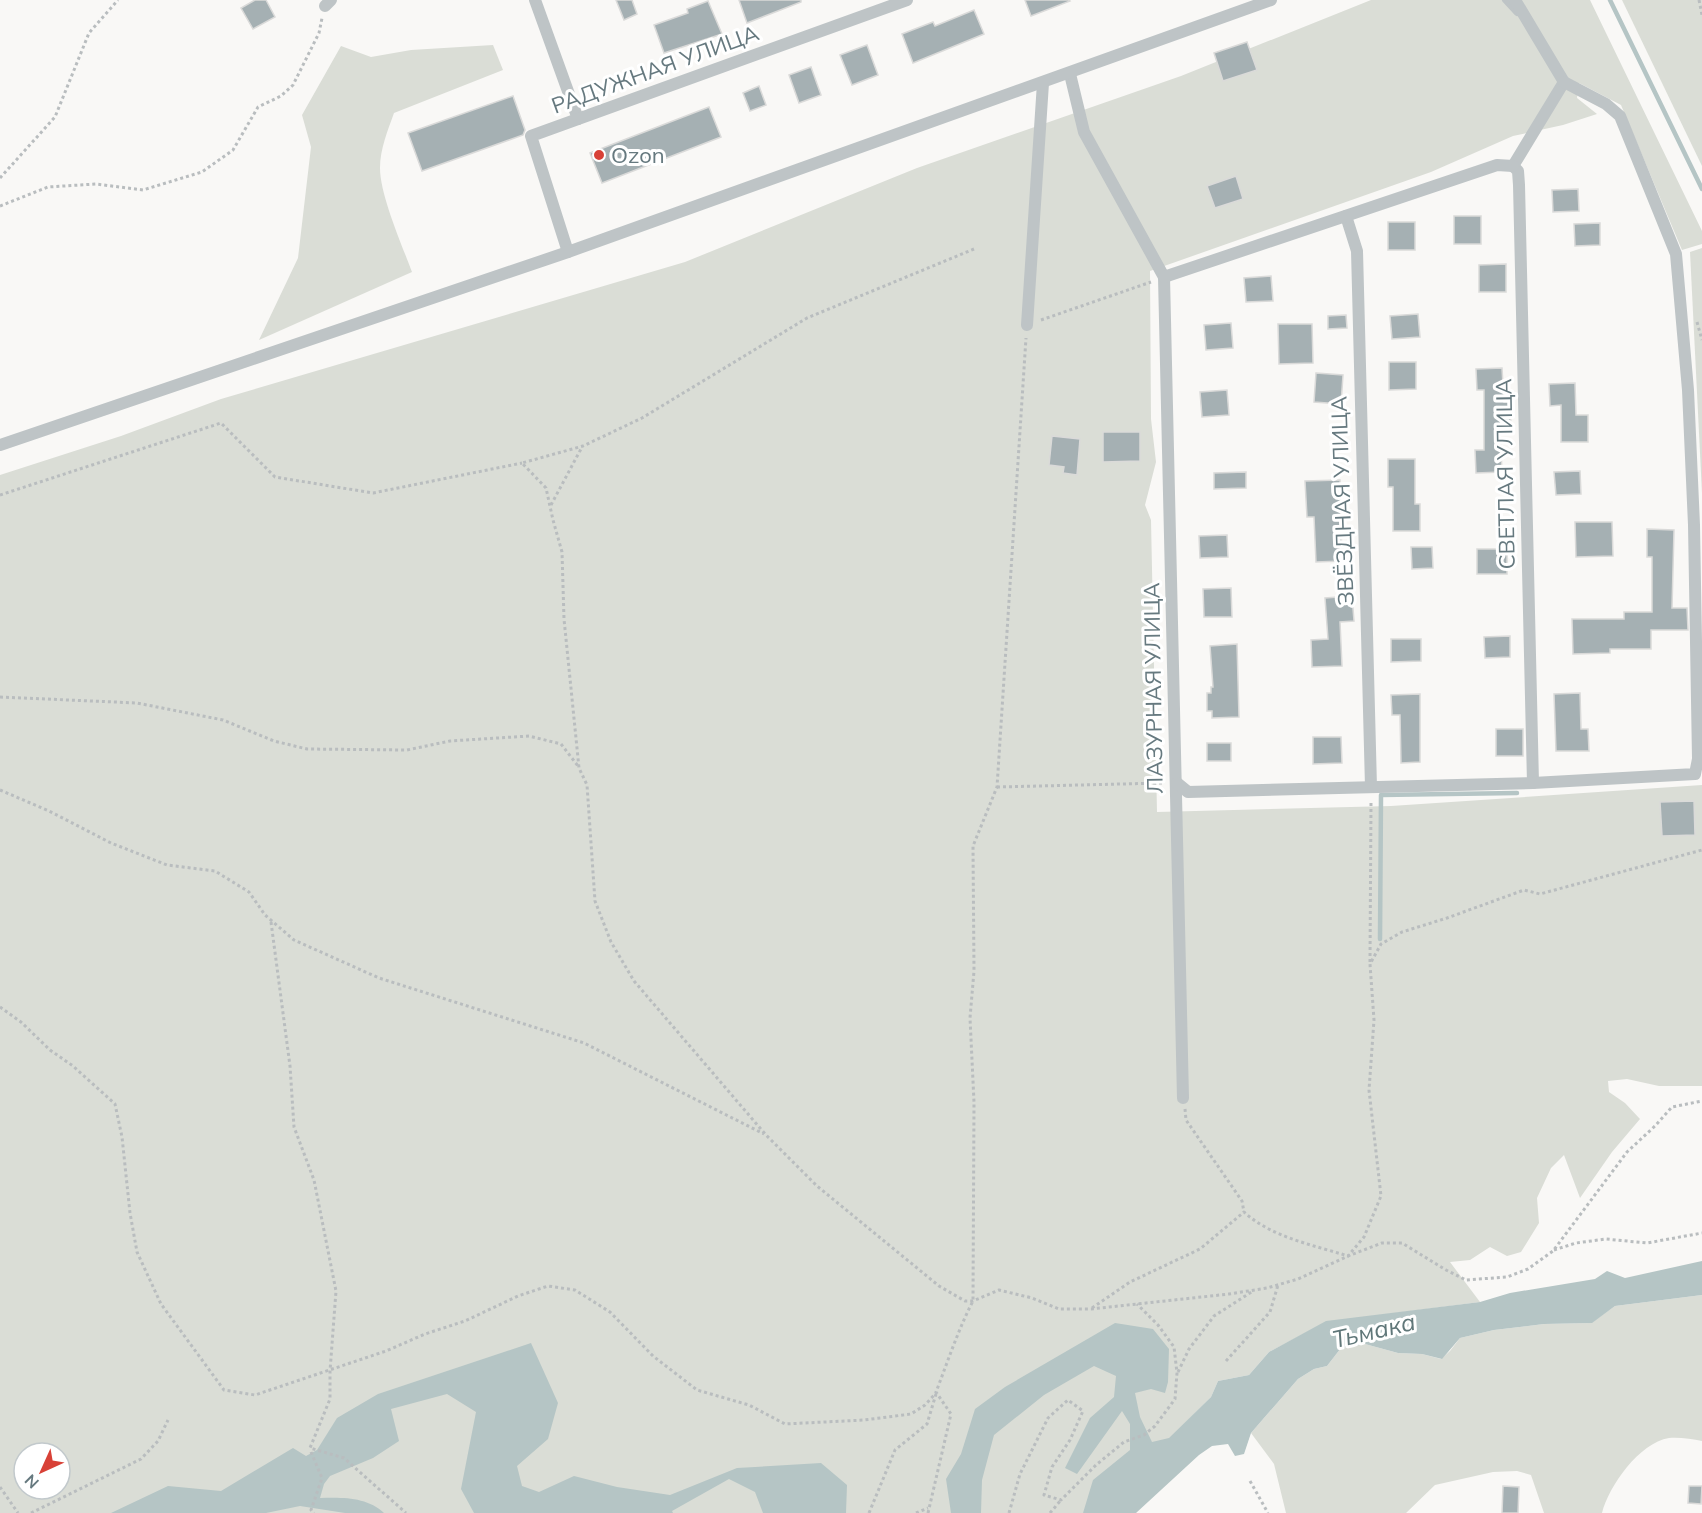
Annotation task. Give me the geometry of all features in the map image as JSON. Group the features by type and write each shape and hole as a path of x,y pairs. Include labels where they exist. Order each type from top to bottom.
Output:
{"street":[{"path":"534,0 578,119"},
{"name":"РАДУЖНАЯ УЛИЦА","path":"568,252 531,136 907,0"},
{"path":"0,445 568,252 1070,74 1271,0"},
{"path":"1177,783 1188,792 1533,783 1695,774 1698,759 1689,390 1676,254 1620,116 1606,104 1564,82 1515,0"},
{"path":"1070,74 1084,132 1164,277 1497,165 1513,166 1564,82"},
{"path":"1027,325 1043,83"},
{"name":"СВЕТЛАЯ УЛИЦА","path":"1513,166 1518,171 1519,185 1533,783"},
{"name":"ЗВЁЗДНАЯ УЛИЦА","path":"1346,216 1357,250 1371,787"},
{"name":"ЛАЗУРНАЯ УЛИЦА","path":"1164,277 1183,1098"}],"lane":[{"path":"1505,0 1528,25"}],"path":[{"path":"0,178 55,117 90,33 118,0"},
{"path":"1699,0 1702,15"},
{"path":"0,206 48,187 96,184 143,190 202,172 233,150 258,106 282,96 292,85 319,33 328,3"},
{"path":"0,495 221,423 275,477 372,493 522,463 583,446 642,418 807,318 974,249"},
{"path":"869,1513 896,1450 927,1424 958,1329 973,1301 974,1102 970,1018 974,971 973,846 997,787 1027,325 1164,277"},
{"path":"550,506 583,446"},
{"path":"522,463 546,488 562,552 564,620 579,768"},
{"path":"0,696 137,703 223,720 274,741 307,749 407,750 450,741 529,736 561,744 579,768 587,785 595,901 611,942 634,981 766,1135 817,1186 939,1286 965,1301 973,1301 999,1290 1032,1298 1059,1309 1091,1309 1255,1290 1298,1280 1348,1256 1382,1243 1402,1243 1466,1280 1507,1277 1528,1269 1553,1251 1576,1243 1606,1239 1647,1244 1702,1233"},
{"path":"997,787 1177,783"},
{"path":"1348,1256 1364,1237 1381,1196 1369,1090 1374,1020 1370,963 1371,787"},
{"path":"0,790 49,811 111,843 158,861 215,871 249,892 271,920 294,940 379,978 584,1043 766,1135"},
{"path":"1370,963 1381,944 1402,932 1524,890 1540,894 1702,850"},
{"path":"271,920 290,1066 294,1127 314,1180 336,1291 330,1399 310,1449 344,1458 406,1513"},
{"path":"0,1007 21,1022 50,1050 73,1066 115,1104 122,1137 130,1213 137,1252 161,1304 224,1390 255,1395 330,1371 465,1321 518,1296 548,1286 575,1290 610,1312 653,1356 698,1390 749,1405 784,1424 864,1420 911,1414 925,1405 936,1392"},
{"path":"1183,1098 1186,1120 1242,1201 1244,1212 1257,1224 1290,1238 1348,1256"},
{"path":"1553,1251 1627,1152 1655,1126 1671,1107 1702,1101"},
{"path":"1091,1309 1130,1282 1200,1249 1244,1212"},
{"path":"1226,1361 1270,1312 1278,1285"},
{"path":"1177,1373 1189,1350 1214,1316 1255,1290"},
{"path":"1050,1513 1096,1465 1124,1442 1144,1435 1155,1426 1175,1399 1177,1373 1174,1347 1158,1325 1137,1304"},
{"path":"916,1513 928,1511 951,1414 936,1392"},
{"path":"1009,1513 1020,1474 1048,1418 1068,1400 1083,1412 1070,1440 1052,1467 1044,1495 1061,1500"},
{"path":"31,1513 141,1459 158,1441 168,1420"},
{"path":"311,1452 322,1478 311,1510 314,1513"},
{"path":"1250,1481 1268,1513"},
{"path":"0,1487 18,1513"}],"shaded area":[{"path":"1371,0 1590,0 1702,231 1702,244 1682,250 1621,105 1579,83 1577,98 1597,114 1563,125 1513,136 1431,172 1150,271 1151,419 1156,462 1145,505 1151,520 1157,812 1391,806 1702,785 1702,1086 1659,1086 1627,1079 1608,1081 1609,1092 1625,1103 1640,1119 1612,1152 1580,1198 1564,1155 1551,1168 1537,1198 1539,1223 1521,1252 1507,1256 1490,1247 1470,1260 1450,1262 1480,1302 1326,1322 1269,1352 1249,1375 1218,1381 1211,1397 1169,1439 1083,1513 0,1513 0,475 121,436 221,399 685,262 917,168 1181,76"},
{"path":"1622,0 1702,0 1702,166"},
{"path":"493,45 503,70 394,113 389,126 381,154 381,179 392,220 412,272 259,340 298,258 311,147 302,115 341,46 371,57 411,50"},
{"path":"1702,248 1702,493 1690,252"},
{"path":"1702,1295 1702,1441 1669,1438 1647,1448 1636,1457 1618,1479 1602,1513 1544,1513 1531,1475 1517,1471 1493,1472 1435,1485 1406,1513 1286,1513 1274,1464 1251,1433 1298,1379 1314,1369 1327,1366 1341,1348 1365,1344 1398,1353 1422,1354 1441,1359 1460,1338 1494,1330 1544,1324 1591,1323 1615,1306"}],"water":[{"name":"Тьмака","path":"1702,1261 1702,1295 1615,1306 1592,1323 1544,1324 1494,1330 1460,1338 1442,1359 1422,1354 1398,1353 1365,1344 1341,1348 1327,1366 1314,1369 1298,1379 1251,1433 1244,1454 1235,1456 1228,1444 1212,1446 1199,1455 1136,1513 1083,1513 1093,1480 1130,1450 1130,1424 1122,1411 1077,1474 1065,1468 1090,1418 1114,1397 1116,1376 1094,1366 1044,1395 994,1435 982,1480 981,1513 951,1513 946,1479 961,1454 975,1409 1005,1387 1115,1323 1153,1329 1169,1349 1168,1382 1165,1393 1151,1389 1135,1393 1140,1417 1152,1442 1169,1438 1211,1397 1218,1381 1249,1375 1269,1352 1326,1321 1480,1302 1510,1293 1595,1279 1607,1271 1625,1278"},
{"path":"531,1343 558,1403 548,1439 517,1466 522,1486 539,1492 574,1476 617,1487 670,1495 737,1468 821,1463 847,1485 846,1513 763,1513 755,1492 729,1479 672,1511 673,1513 474,1513 461,1489 476,1412 447,1394 391,1409 399,1441 373,1458 330,1476 324,1484 320,1498 346,1498 363,1501 384,1513 345,1513 300,1506 266,1513 111,1513 168,1486 221,1491 293,1448 306,1456 317,1450 337,1418 378,1394"}],"building":[{"path":"255,0 266,0 275,17 253,29 241,8"},
{"path":"616,0 632,0 637,14 624,20"},
{"path":"739,0 801,0 801,2 747,23"},
{"path":"1025,0 1069,0 1070,1 1031,16"},
{"path":"708,1 722,34 664,53 654,25 688,13 687,9"},
{"path":"974,10 984,34 913,63 902,34 933,22 935,26"},
{"path":"1247,42 1257,70 1223,81 1214,53"},
{"path":"867,45 878,75 852,85 840,55"},
{"path":"811,67 821,95 799,103 789,75"},
{"path":"759,86 766,105 750,111 743,93"},
{"path":"513,96 525,130 523,135 422,171 408,133"},
{"path":"709,107 721,137 602,183 590,153"},
{"path":"1236,176 1243,199 1215,208 1207,186"},
{"path":"1578,189 1579,211 1553,212 1552,190"},
{"path":"1454,216 1481,216 1481,244 1454,244"},
{"path":"1388,222 1415,222 1415,250 1388,250"},
{"path":"1600,223 1600,245 1575,246 1574,224"},
{"path":"1506,264 1506,292 1479,292 1479,265"},
{"path":"1271,276 1273,301 1246,302 1244,278"},
{"path":"1418,314 1420,337 1392,339 1390,316"},
{"path":"1346,315 1347,328 1328,329 1328,316"},
{"path":"1231,323 1233,348 1206,350 1204,325"},
{"path":"1278,324 1312,324 1313,363 1279,364"},
{"path":"1389,362 1416,362 1416,389 1389,390"},
{"path":"1502,368 1504,402 1510,402 1511,430 1500,430 1502,472 1476,473 1475,450 1484,450 1484,390 1477,390 1476,369"},
{"path":"1316,373 1343,375 1341,404 1314,402"},
{"path":"1575,383 1576,415 1588,415 1588,442 1561,442 1561,405 1550,406 1549,384"},
{"path":"1227,390 1229,415 1202,417 1200,392"},
{"path":"1103,432 1140,432 1140,461 1103,462"},
{"path":"1052,436 1080,439 1077,475 1063,473 1064,467 1049,465"},
{"path":"1388,459 1415,459 1415,504 1420,504 1420,531 1393,531 1393,487 1388,487"},
{"path":"1580,471 1581,494 1556,495 1554,472"},
{"path":"1246,472 1246,488 1214,489 1214,473"},
{"path":"1340,480 1342,561 1316,562 1314,517 1307,517 1305,481"},
{"path":"1575,522 1612,522 1613,556 1576,557"},
{"path":"1647,529 1674,530 1672,608 1687,608 1688,630 1651,630 1651,649 1610,649 1610,653 1573,654 1572,619 1624,619 1624,612 1652,612 1652,557 1647,557"},
{"path":"1227,535 1228,557 1200,558 1199,536"},
{"path":"1411,547 1432,547 1433,568 1412,569"},
{"path":"1477,549 1507,549 1507,574 1477,574"},
{"path":"1231,588 1232,617 1204,617 1203,589"},
{"path":"1352,596 1354,621 1340,622 1342,666 1312,667 1311,640 1328,639 1325,598"},
{"path":"1510,636 1510,657 1485,658 1484,637"},
{"path":"1391,639 1421,639 1421,661 1391,662"},
{"path":"1237,644 1239,717 1212,718 1212,711 1207,711 1207,693 1211,693 1211,687 1213,687 1210,646"},
{"path":"1580,693 1581,729 1588,729 1589,751 1556,751 1554,694"},
{"path":"1420,694 1420,762 1401,763 1400,715 1392,715 1391,695"},
{"path":"1496,729 1523,729 1523,756 1496,756"},
{"path":"1313,737 1341,737 1342,763 1313,764"},
{"path":"1207,743 1231,743 1231,761 1207,761"},
{"path":"1694,801 1695,835 1662,836 1660,802"},
{"path":"1503,1486 1519,1487 1518,1513 1502,1513"},
{"path":"1689,1486 1702,1486 1701,1504 1688,1503"}],"waterway":[{"path":"1610,0 1702,189"},
{"path":"1380,939 1381,795 1517,793"}],"place":[{"name":"Ozon","path":"599,155"}]}
